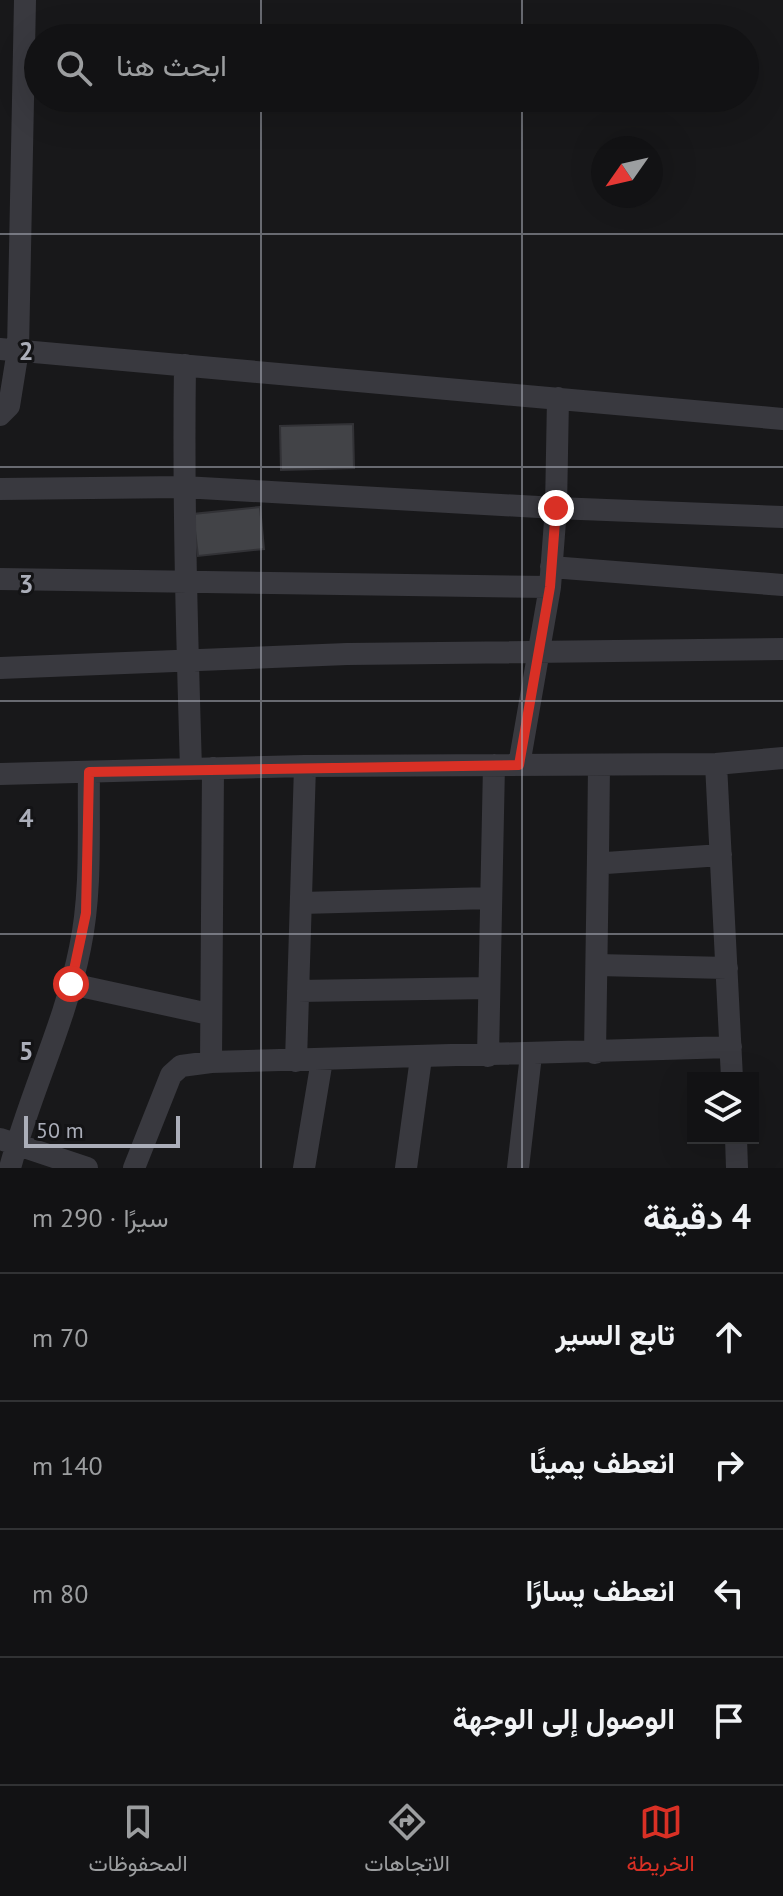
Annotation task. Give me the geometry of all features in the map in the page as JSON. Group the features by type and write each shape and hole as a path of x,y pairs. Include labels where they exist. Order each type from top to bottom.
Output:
{"street":[{"path":"0,415 9,406 25,0"},
{"path":"9,350 783,419"},
{"path":"185,365 183,487 189,580 187,659 202,768 211,1062"},
{"path":"519,765 550,577 556,508 558,398"},
{"path":"0,489 183,487 783,517"},
{"path":"0,579 550,577 783,585"},
{"path":"0,668 187,659 783,649"},
{"path":"0,774 305,766 716,764 783,758"},
{"path":"716,764 732,1072"},
{"path":"488,1056 494,765"},
{"path":"595,1053 599,765"},
{"path":"296,1061 305,766"},
{"path":"10,1168 8,1142 47,1067 71,984 86,913 89,772"},
{"path":"598,857 606,863 721,855"},
{"path":"301,903 491,898"},
{"path":"597,965 727,968"},
{"path":"71,984 209,1014"},
{"path":"298,991 489,988"},
{"path":"134,1168 171,1075 181,1066 211,1062 731,1047"},
{"path":"518,1168 531,1055"},
{"path":"406,1168 421,1058"},
{"path":"304,1168 322,1060"},
{"path":"8,1142 87,1168"},
{"path":"736,1144 737,1168"}],"building":[{"path":"353,424 354,468 281,470 280,426"},
{"path":"260,507 264,549 198,556 193,514"}],"route":[{"path":"71,984 86,913 89,772 305,766 519,765 550,587 556,508"}]}
